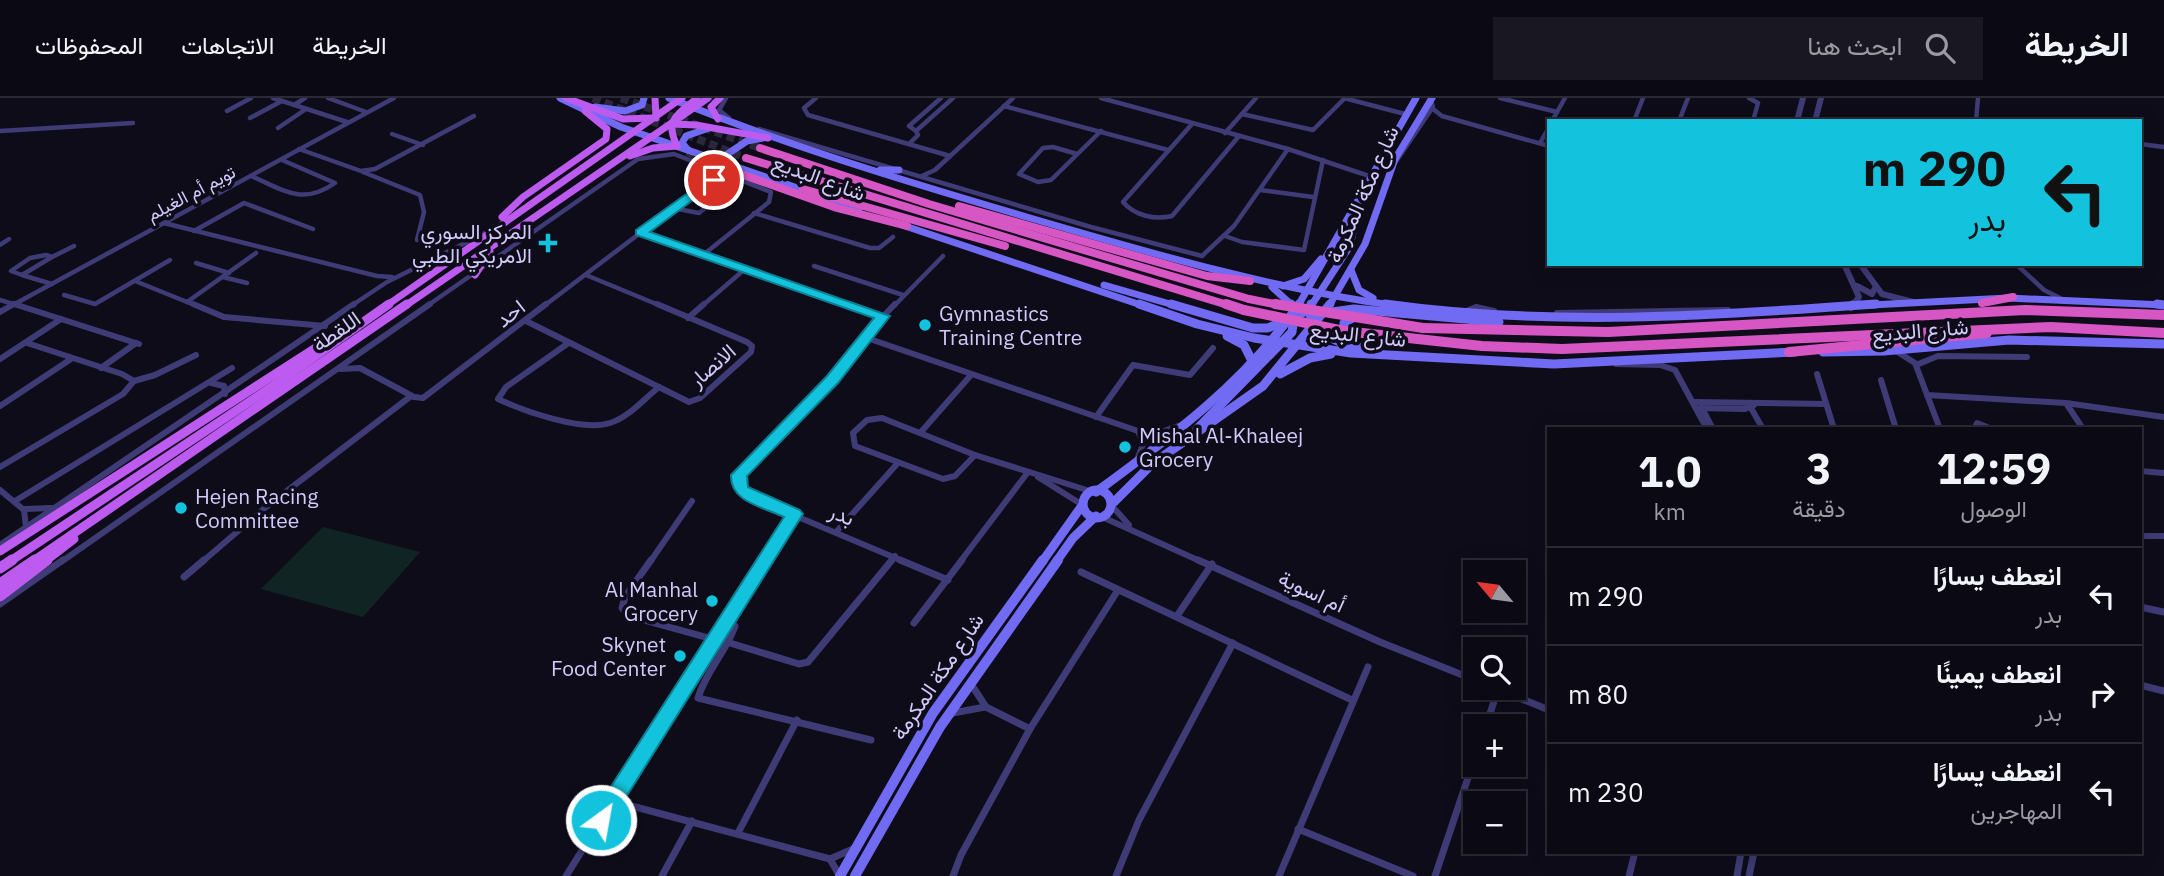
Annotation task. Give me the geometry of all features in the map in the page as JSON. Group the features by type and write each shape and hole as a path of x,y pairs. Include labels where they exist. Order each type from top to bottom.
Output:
{"highway":[{"name":"شارع البديع","path":"760,148 929,204 1249,299 1317,313 1423,328 1505,333 1624,333 1929,314 2076,309 2164,315"},
{"name":"شارع البديع","path":"747,158 1244,310 1319,327 1420,341 1505,347 1612,348 2051,327 2164,332"},
{"path":"732,171 837,208 907,226"},
{"path":"803,189 987,242 1020,249 1038,249"},
{"path":"929,204 972,209 1207,276 1250,281"},
{"path":"1929,314 1940,308 2013,297"},
{"path":"1788,352 1973,337 1996,329"}],"main road":[{"name":"شارع البديع","path":"560,98 635,132 907,226 1071,279 1160,312 1215,329 1272,338 1284,343 1381,356 1534,363 1893,350 1970,343 1984,349 2085,339 2164,344"},
{"path":"566,98 588,109 631,120 677,113"},
{"path":"588,109 631,110 642,105 644,98"},
{"path":"471,261 488,244 647,136 656,117 656,98"},
{"name":"شارع البديع","path":"669,98 768,138 867,170 1250,281 1334,298 1456,313 1545,319 1747,314 2013,297 2164,305"},
{"path":"614,163 652,148 677,146 671,137 670,124 685,103 697,98"},
{"path":"685,103 708,98"},
{"path":"718,118 711,107 723,98"},
{"name":"شارع مكة المكرمة","path":"1095,492 1185,423 1252,361 1294,314 1339,240 1359,203 1373,168 1416,98"},
{"name":"شارع مكة المكرمة","path":"1114,505 1136,477 1192,436 1223,419 1262,388 1299,345 1312,322 1321,316 1351,270 1365,242 1391,167 1423,120 1432,99"},
{"name":"اللقطة","path":"0,568 239,410 656,117 685,103"},
{"name":"اللقطة","path":"0,584 614,163 647,136 670,124 685,103"},
{"path":"496,227 523,197 606,139 607,129 588,109"},
{"path":"635,132 670,124 718,128 768,138"},
{"path":"688,150 682,143 688,134 702,128 718,128"},
{"path":"726,162 726,155 745,142 768,138"},
{"path":"802,140 809,151"},
{"path":"867,170 899,170"},
{"path":"1359,203 1359,216 1350,243 1310,310 1312,322 1340,344 1381,356"},
{"path":"1000,207 1021,206"},
{"path":"1091,228 1104,237"},
{"path":"1279,286 1304,279 1332,244 1339,240"},
{"path":"475,275 492,247"},
{"path":"1351,270 1359,290 1374,299 1402,306"},
{"path":"1071,279 1096,283 1253,328 1268,328 1334,298"},
{"path":"1250,281 1273,291 1281,308 1275,319 1253,328"},
{"path":"1192,436 1284,343 1294,327 1294,314 1285,296 1266,284"},
{"path":"1321,316 1354,309 1511,323 1581,324 1626,317"},
{"path":"1160,312 1237,339 1244,345 1252,361"},
{"path":"1385,312 1349,318 1342,329 1344,336 1358,347 1405,357"},
{"path":"0,551 307,352 365,320"},
{"path":"1272,338 1312,322"},
{"path":"1262,388 1301,362 1320,355 1351,353"},
{"path":"63,503 102,485"},
{"path":"1095,492 1108,494 1114,505 1098,516 1087,514 1081,506 1084,496 1095,492"},
{"name":"شارع مكة المكرمة","path":"840,876 933,713 1081,506"},
{"name":"شارع مكة المكرمة","path":"855,876 948,715 1073,538 1098,516"},
{"path":"0,596 57,554 94,519"}],"street":[{"path":"227,111 251,98"},
{"path":"273,98 347,122"},
{"path":"294,105 305,98"},
{"path":"328,98 366,112"},
{"name":"تويم أم الغيلم","path":"0,312 394,98"},
{"name":"شارع البديع","path":"723,98 719,107 721,114 729,118 1091,228 1195,255 1210,253 1225,236"},
{"path":"816,98 804,108 808,116 950,156"},
{"path":"909,144 918,136 909,126 941,98"},
{"path":"916,131 953,98"},
{"path":"920,176 935,170 1013,98"},
{"path":"1101,98 1288,149 1369,176"},
{"path":"1225,133 1256,98"},
{"path":"1242,114 1313,130 1320,127 1344,98 1405,114"},
{"path":"1500,98 1557,112"},
{"path":"1553,119 1565,98"},
{"path":"1635,119 1643,98"},
{"path":"1680,119 1688,98"},
{"path":"1749,98 1758,103 1754,119"},
{"path":"1798,119 1803,98"},
{"path":"1816,119 1821,98"},
{"path":"1976,119 1978,98"},
{"path":"1432,99 1433,109 1442,116 1547,146"},
{"path":"250,118 282,101"},
{"path":"1004,106 1168,150"},
{"path":"278,128 306,109"},
{"path":"1423,120 1433,109"},
{"path":"361,171 381,167 474,116"},
{"path":"1423,120 1442,116"},
{"path":"0,131 133,123"},
{"path":"1192,124 1123,202 1126,207 1162,219 1172,216 1239,136"},
{"path":"1077,154 1053,147 1043,148 1019,174 1038,182 1048,181 1077,154 1101,131"},
{"path":"1540,144 1547,131"},
{"path":"392,134 422,146"},
{"path":"2142,144 2164,148"},
{"path":"299,149 420,195 424,212 417,240"},
{"path":"1288,149 1225,236 1242,242 1304,250 1313,197 1323,160"},
{"name":"شارع البديع","path":"654,154 677,155 769,190 772,194 769,201 754,213"},
{"name":"اللقطة","path":"0,604 635,161 654,154"},
{"path":"251,176 304,198 314,196 335,183 282,160"},
{"path":"1354,169 1373,168"},
{"path":"933,180 935,170"},
{"name":"احد","path":"184,577 266,507 411,396 420,398 428,395 672,208 711,180 735,185 699,213 672,208"},
{"path":"1259,190 1313,197"},
{"path":"194,231 244,203 313,229"},
{"path":"703,255 754,213 870,248 879,248 893,236"},
{"path":"164,223 377,276 401,277"},
{"name":"اللقطة","path":"0,545 312,336 379,288 452,246 496,227"},
{"path":"641,233 883,316"},
{"path":"0,245 9,239"},
{"path":"21,276 74,246"},
{"path":"187,302 256,253"},
{"path":"52,257 37,255 12,271 52,284"},
{"name":"بدر","path":"943,256 883,316 832,379 739,475 739,486 743,491 794,514 948,580"},
{"path":"64,295 92,304 170,260"},
{"path":"196,264 247,283"},
{"path":"1845,266 1859,297 1852,307"},
{"path":"1861,266 1875,288 1888,296 1919,303"},
{"path":"2019,266 2044,290 2060,298"},
{"path":"814,267 903,295"},
{"path":"688,318 745,269"},
{"name":"الانصار","path":"526,321 685,401 697,400 752,349 747,342 586,275"},
{"path":"377,276 381,280 379,288"},
{"path":"30,279 31,283 42,289"},
{"path":"135,281 223,317 305,327 325,326"},
{"path":"1855,284 1867,293 1874,293 1875,288"},
{"path":"0,300 138,344 101,368"},
{"name":"شارع البديع","path":"1456,313 1476,307 1550,313 1724,310 1747,314"},
{"path":"0,359 27,344 61,319"},
{"path":"305,327 312,336"},
{"path":"864,337 1138,431 1158,433"},
{"path":"27,344 101,368 132,384"},
{"path":"568,344 506,387 498,399 534,411 599,426 610,423 659,387"},
{"path":"1096,416 1129,367 1141,364 1190,375 1213,348"},
{"path":"1913,348 1915,364 1939,427"},
{"path":"1915,364 1931,356 1984,349 2027,357"},
{"path":"1893,350 1915,364"},
{"path":"0,467 132,384 196,355"},
{"path":"357,356 359,368"},
{"path":"1689,356 1681,369 1706,427"},
{"path":"0,406 71,359"},
{"path":"1599,362 1672,368 1680,375 1712,427"},
{"path":"15,501 232,368"},
{"path":"336,370 359,368 411,396"},
{"path":"1817,374 1833,427"},
{"path":"921,432 971,375"},
{"path":"219,376 225,394"},
{"path":"1881,380 1895,427"},
{"path":"206,384 241,384"},
{"path":"1927,395 2066,403 2164,417"},
{"path":"2066,403 2082,427"},
{"path":"1698,405 1825,404"},
{"path":"1753,406 1762,427"},
{"path":"975,455 949,479 936,478 855,446 853,433 867,420 876,418 921,432 975,455 1095,492"},
{"path":"1137,460 1143,444 1158,433 1185,423"},
{"path":"1138,431 1143,444"},
{"path":"836,531 897,464"},
{"path":"2142,471 2164,473"},
{"path":"1031,473 1068,492 1081,506"},
{"path":"914,623 1031,473"},
{"path":"0,489 25,509 28,517 26,527"},
{"path":"692,501 625,597 622,608 629,616 716,640"},
{"path":"25,509 38,510 63,503"},
{"name":"أم اسوية","path":"1114,505 1136,530"},
{"path":"566,876 794,514"},
{"name":"أم اسوية","path":"1098,516 1136,530 1380,642 1463,675"},
{"path":"2142,536 2164,536"},
{"path":"730,643 799,664 808,662 895,556"},
{"path":"1177,617 1212,564"},
{"path":"1081,572 1352,700"},
{"path":"953,876 961,855 1030,729 1118,590"},
{"path":"2142,607 2164,612"},
{"path":"726,622 735,626 730,643 702,678 698,698 871,740"},
{"path":"1115,876 1139,820 1233,643"},
{"path":"1279,876 1368,667"},
{"path":"971,681 975,698 985,707 1030,729"},
{"path":"2142,686 2164,691"},
{"path":"1525,700 1547,709"},
{"path":"948,715 962,709 985,707"},
{"path":"738,833 797,720"},
{"path":"1435,876 1468,777"},
{"path":"613,801 830,859 855,848"},
{"path":"662,876 692,821"},
{"path":"1298,829 1413,876"},
{"path":"1629,876 1634,854"},
{"path":"1737,876 1741,854"},
{"path":"1749,876 1754,854"},
{"path":"830,859 840,876"}],"green space":[{"path":"323,527 420,552 363,617 261,589"}],"tunnel":[{"path":"593,98 746,158"},
{"path":"621,98 760,148"},
{"path":"687,152 732,171"}],"place":[{"name":"المركز السوري الامريكي الطبي","path":"548,243"},
{"name":"Gymnastics Training Centre","path":"925,325"},
{"name":"Mishal Al-Khaleej Grocery","path":"1125,447"},
{"name":"Hejen Racing Committee","path":"181,508"},
{"name":"Al Manhal Grocery","path":"712,601"},
{"name":"Skynet Food Center","path":"680,656"}],"route":[{"path":"601,820 794,514 753,498 743,491 739,486 739,475 832,379 883,316 641,233 706,183 714,180"}]}
